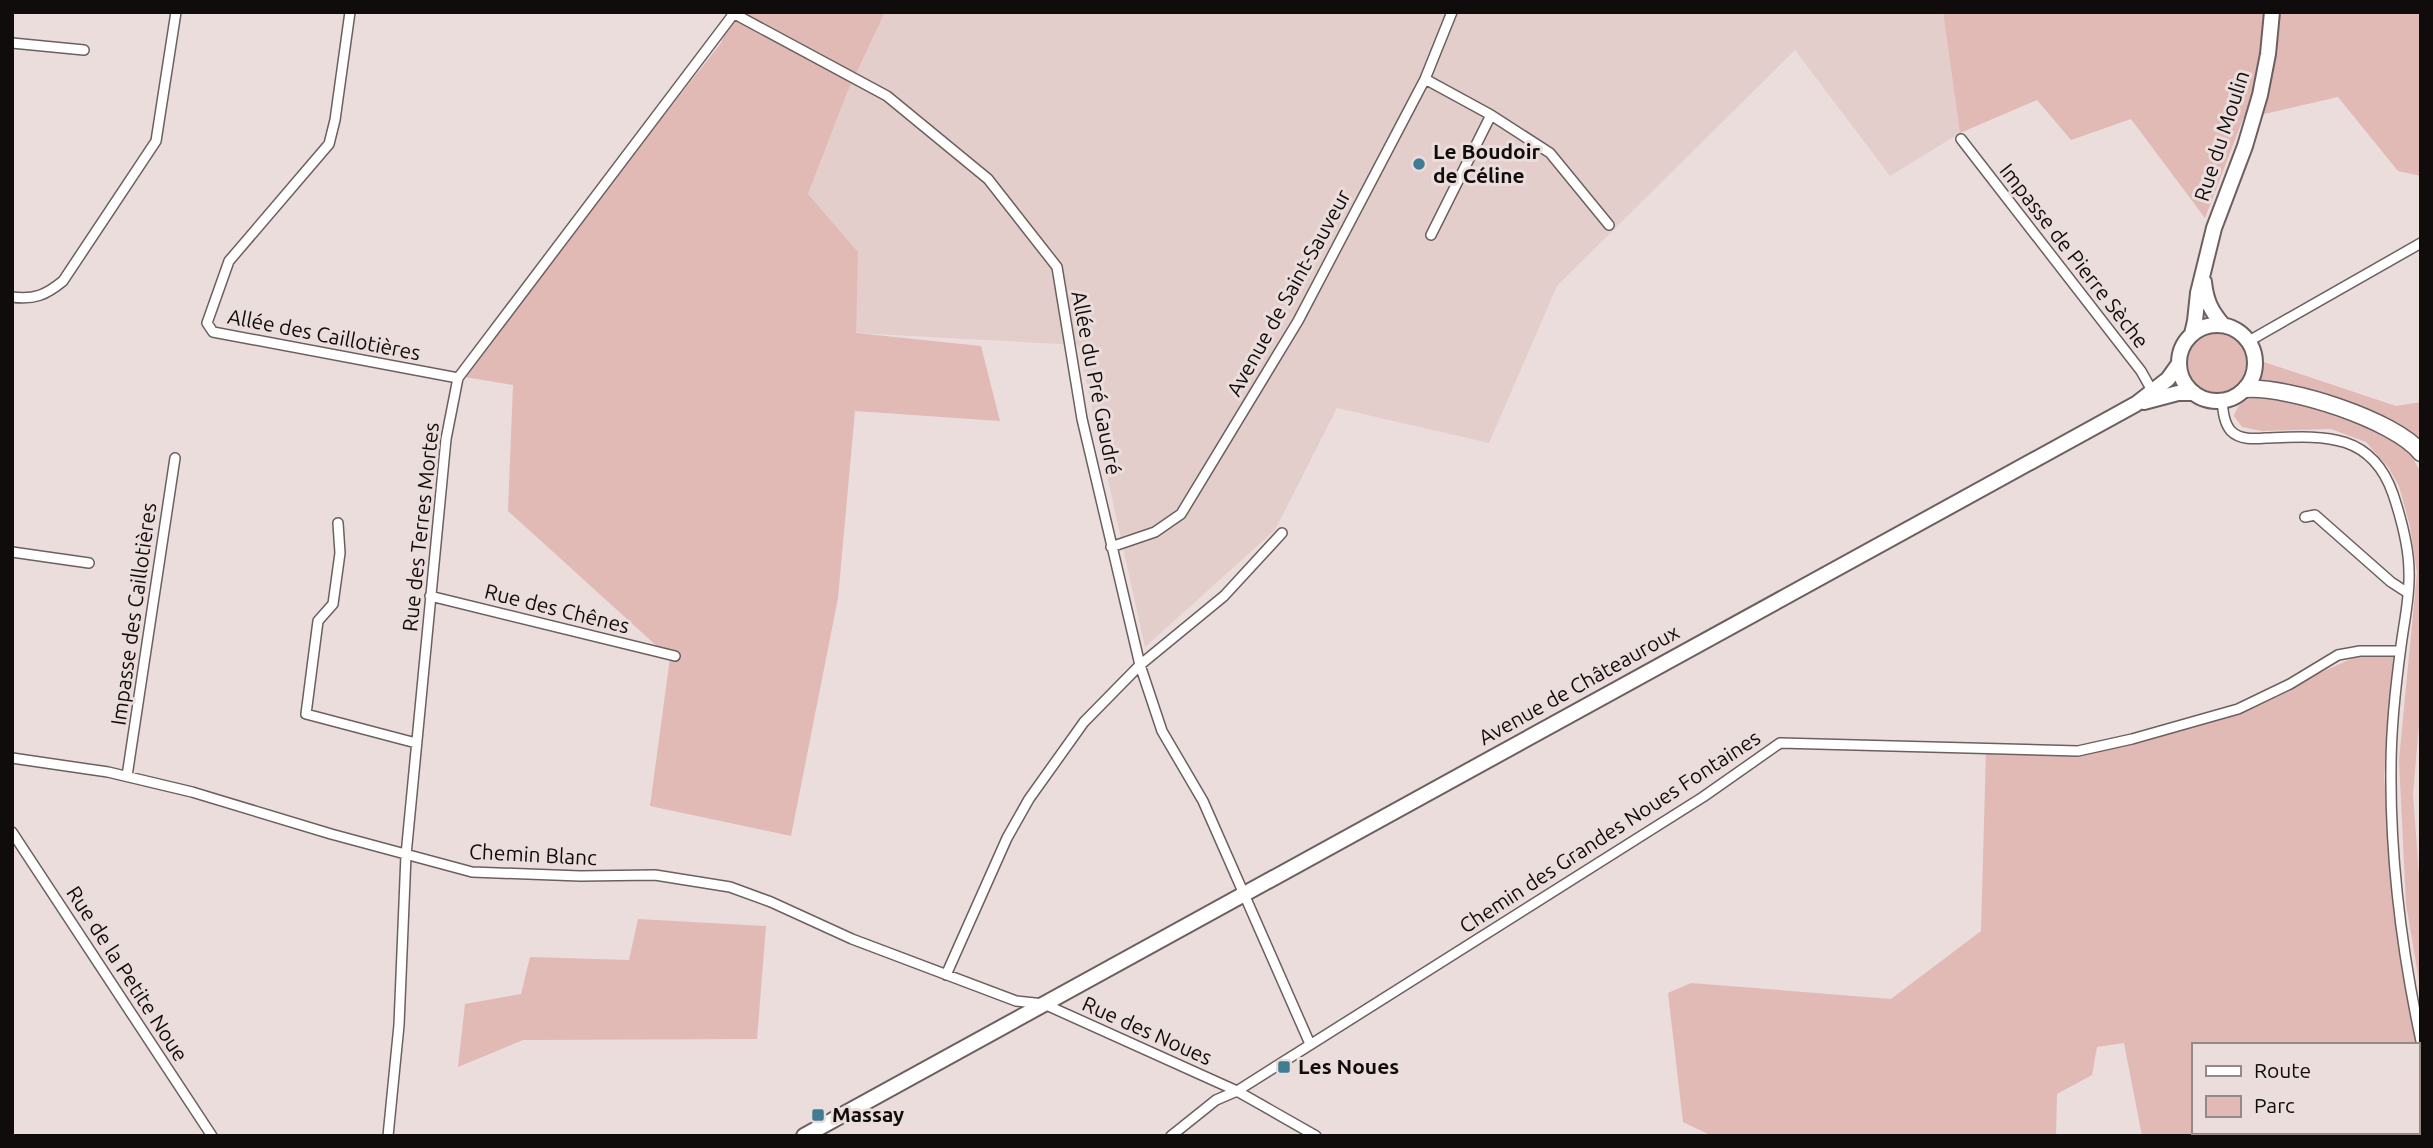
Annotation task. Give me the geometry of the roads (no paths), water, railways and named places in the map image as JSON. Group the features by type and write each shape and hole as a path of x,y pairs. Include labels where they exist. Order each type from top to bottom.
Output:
{"highway":[{"path":"2246,389 2264,388 2292,393 2360,416 2390,427 2421,453"}],"main road":[{"name":"Rue du Moulin","path":"2192,334 2214,228 2245,146 2260,95 2272,12"},
{"path":"2204,270 2205,295 2210,311 2223,325"},
{"path":"2154,395 2178,365 2181,347 2192,334 2206,327 2223,325 2237,329 2249,341 2256,359 2254,375 2246,389 2235,398 2222,401 2208,401 2193,393 2183,381 2178,365"},
{"name":"Avenue de Châteauroux","path":"804,1136 2136,404 2154,395 2193,393"}],"street":[{"path":"12,296 24,298 46,295 63,281 156,141 176,12"},
{"name":"Allée des Caillotières","path":"350,12 335,120 329,144 229,261 206,323 213,332 457,378"},
{"name":"Avenue de Saint-Sauveur","path":"1111,547 1155,532 1181,514 1298,321 1425,79 1452,12"},
{"name":"Rue des Terres Mortes","path":"388,1136 399,1025 405,855 446,439 457,378 733,13"},
{"name":"Allée du Pré Gaudré","path":"733,13 887,96 988,179 1057,267 1082,419 1140,665 1163,731 1203,801 1310,1044"},
{"path":"12,43 84,50"},
{"path":"1425,79 1492,115 1550,153 1609,225"},
{"path":"1431,235 1492,115"},
{"name":"Impasse de Pierre Sèche","path":"1961,139 2141,371 2154,395"},
{"path":"2249,341 2421,243"},
{"path":"2222,401 2230,430 2240,437 2255,439 2317,436 2342,440 2361,449 2376,462 2387,479 2394,498 2409,571 2400,651 2391,780 2398,906 2421,1041"},
{"name":"Impasse des Caillotières","path":"127,776 175,458"},
{"path":"2305,517 2315,515 2391,582 2408,593"},
{"path":"338,523 340,552 333,604 318,621 306,714 416,743"},
{"path":"946,975 1007,838 1029,799 1084,722 1140,665 1224,596 1282,533"},
{"path":"12,552 89,563"},
{"name":"Rue des Chênes","path":"430,596 675,656"},
{"name":"Chemin des Grandes Noues Fontaines","path":"1171,1136 1216,1100 1237,1091 1703,797 1780,743 2078,751 2132,739 2238,709 2290,684 2338,655 2400,651"},
{"name":"Chemin Blanc","path":"12,758 127,776 247,807 405,855 472,872 580,876 655,875 730,887 771,902 852,939 946,975 1016,1001 1044,1004"},
{"name":"Rue de la Petite Noue","path":"12,832 212,1136"},
{"name":"Rue des Noues","path":"1044,1004 1237,1091 1316,1136"}],"place":[{"name":"Le Boudoir de Céline","path":"1419,164"},
{"name":"Les Noues","path":"1284,1067"},
{"name":"Massay","path":"818,1115"}]}
